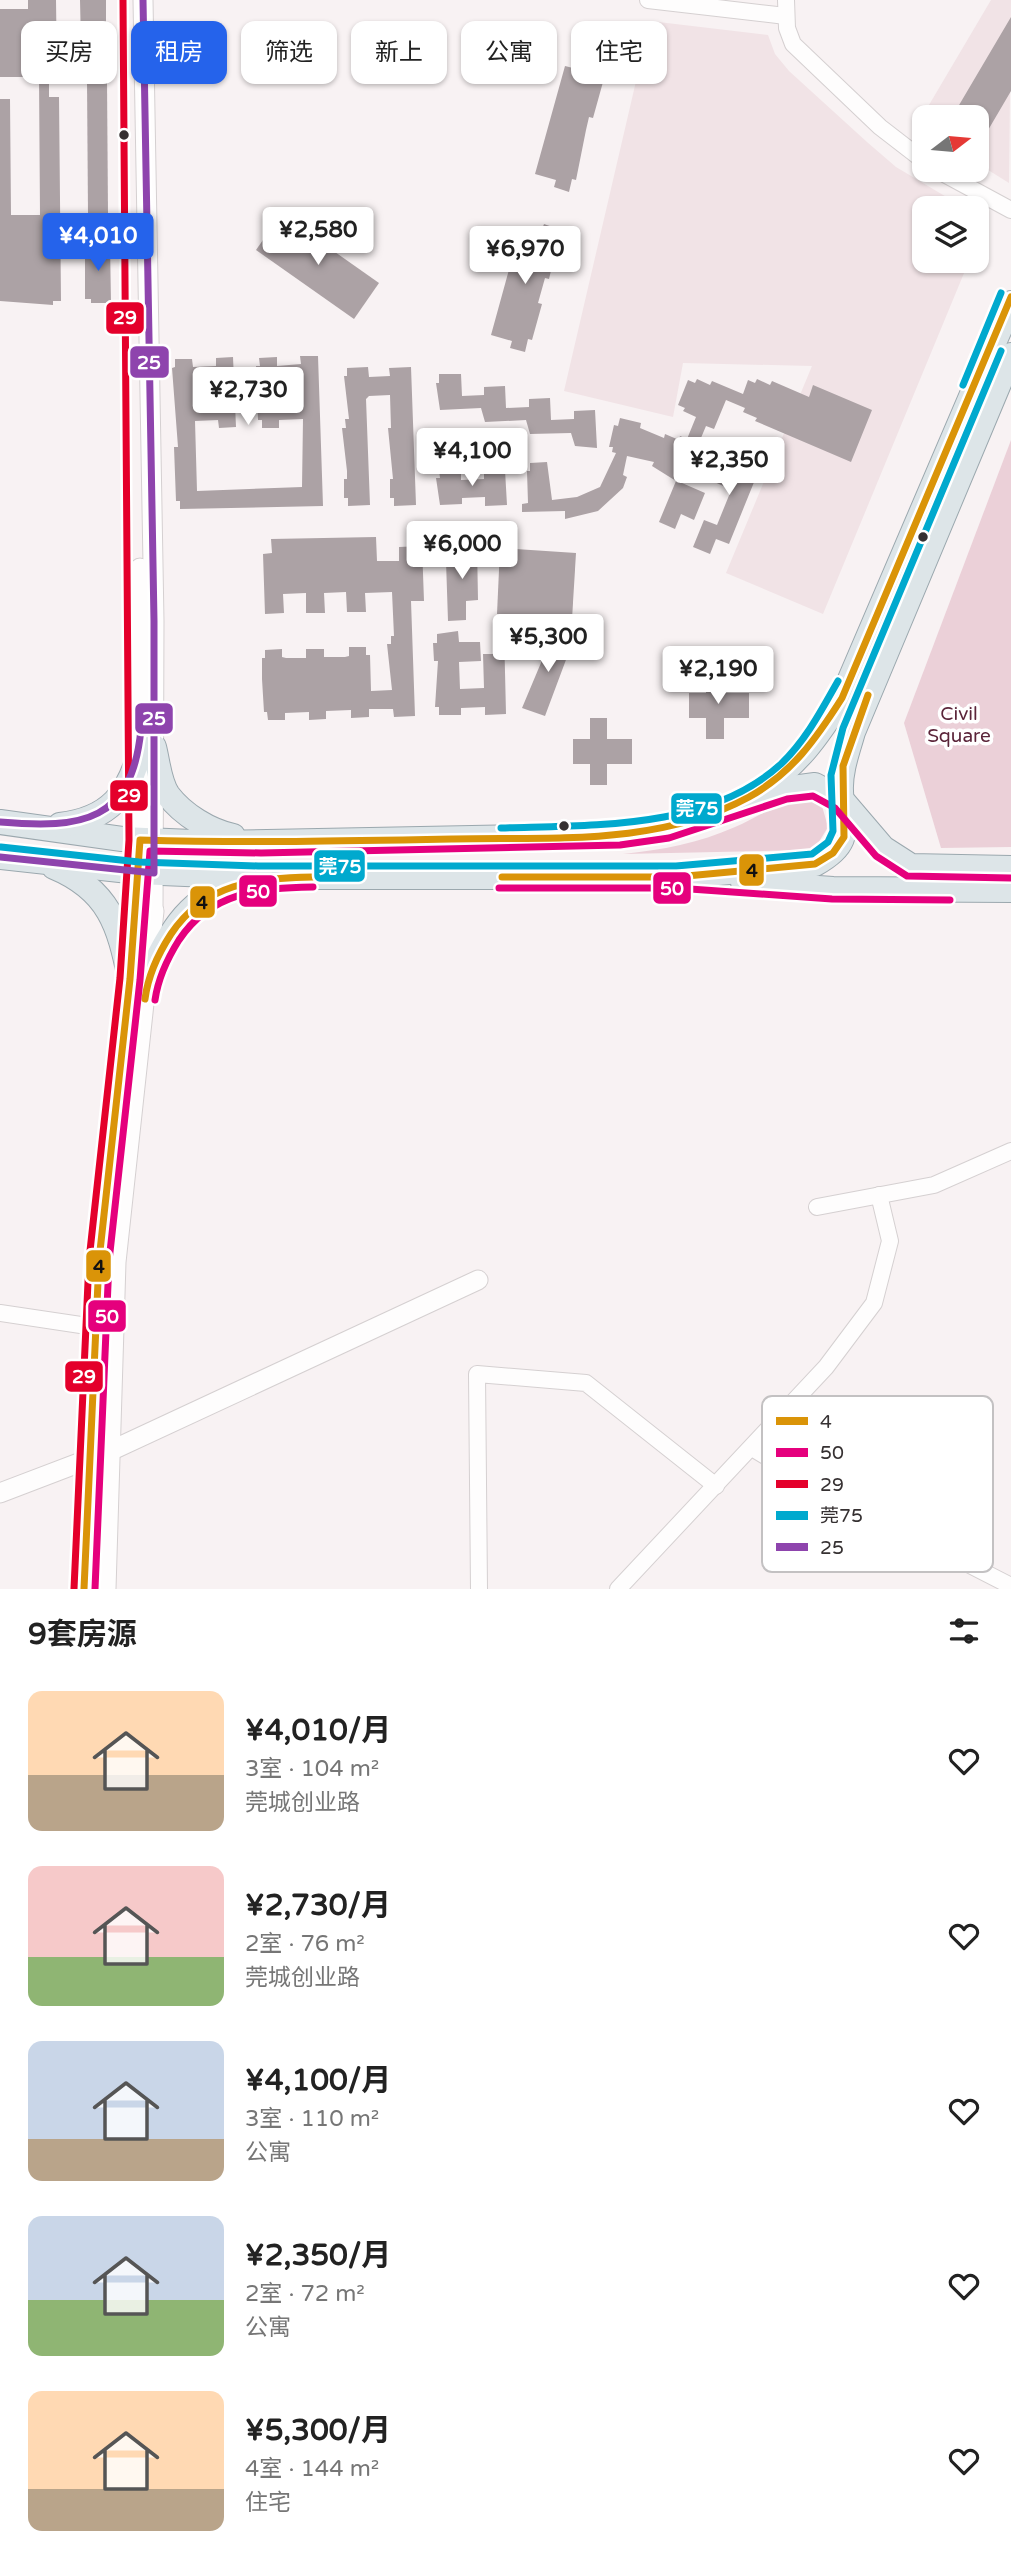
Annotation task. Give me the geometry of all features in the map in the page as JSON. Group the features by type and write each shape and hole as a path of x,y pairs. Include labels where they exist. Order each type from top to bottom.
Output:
{"main road":[{"path":"743,801 788,771 811,746 842,698 1008,306"},
{"path":"676,877 815,864 828,857 842,842 846,824 840,788 848,749 1011,355"},
{"path":"42,827 73,824 97,815 124,793 148,747"},
{"path":"148,747 168,795 213,831 261,843"},
{"path":"848,749 861,821"},
{"path":"0,822 147,841 261,843 620,835 667,828 743,801 800,785 822,788 842,800 883,848 911,866 1011,869"},
{"path":"0,857 146,872 258,877 676,877 833,889 1011,890"},
{"path":"40,862 74,878 101,901 121,931 138,979 94,1327 105,1589"},
{"path":"138,979 174,928 198,901 218,888 258,877"},
{"path":"84,1589 99,1456 144,910"}],"street":[{"path":"133,0 148,747"},
{"path":"143,0 148,747 144,910"},
{"path":"648,0 786,8 793,44 880,127 912,152"},
{"path":"959,182 1011,210"},
{"path":"817,1207 934,1185 1011,1151"},
{"path":"800,1396 826,1367 874,1304 890,1241 879,1195"},
{"path":"0,1493 99,1456 478,1280"},
{"path":"0,1313 94,1327"},
{"path":"479,1589 477,1374 586,1383 716,1486"},
{"path":"618,1589 762,1437"},
{"path":"752,1448 762,1454"},
{"path":"984,1572 1011,1586"}],"shaded area":[{"path":"991,0 1011,0 1009,183 989,170 989,105 929,105"},
{"path":"667,23 768,35 775,54 789,71 896,167 912,177 912,182 921,182 945,196 912,196 912,273 964,273 823,614 726,573 812,366 683,363 673,417 564,391 635,84 667,84"}],"green space":[{"name":"Civil Square","path":"1011,440 1011,847 941,848 904,723"},
{"path":"804,795 822,806 828,827 817,845 807,850 623,854 694,842 735,827"}],"building":[{"path":"28,0 56,0 56,21 21,21 21,77 0,77 0,9 28,9"},
{"path":"80,0 106,0 106,21 80,21"},
{"path":"1011,17 1011,91 989,128 989,105 959,105"},
{"path":"565,66 571,68 571,84 602,84 593,118 589,117 576,180 572,179 569,192 554,187 556,180 535,174"},
{"path":"39,84 49,84 49,97 59,97 61,301 53,301 53,305 0,301 0,99 10,99 11,215 40,215"},
{"path":"87,84 107,84 108,214 88,214"},
{"path":"281,214 379,283 354,319 256,250"},
{"path":"544,224 558,229 555,241 558,242 549,279 545,278 538,303 542,304 532,340 528,339 525,352 510,348 512,341 491,335 521,226 541,232"},
{"path":"91,243 110,243 111,303 91,303 91,299 85,299 85,247 91,247"},
{"path":"300,356 318,356 323,506 180,509 180,501 176,501 174,447 178,447 172,368 175,367 175,359 192,359 193,367 216,366 216,358 233,357 236,427 219,428 218,420 195,421 197,491 302,487 303,419 279,420 279,428 262,428 262,420 258,420 256,366 260,366 259,358 277,357 277,366 301,364"},
{"path":"368,367 369,377 390,376 389,368 411,367 416,505 394,506 394,498 390,498 390,479 393,479 388,428 391,428 390,395 369,396 366,399 370,505 348,506 348,498 344,498 347,471 342,428 346,428 345,419 349,419 344,376 347,376 347,368"},
{"path":"439,374 461,374 462,396 484,395 484,387 505,386 506,408 529,407 529,399 550,398 551,420 574,419 574,411 595,410 597,448 575,446 571,433 530,434 526,420 485,422 481,408 440,410 436,383 439,383"},
{"path":"697,379 710,385 712,381 743,394 748,380 755,383 757,379 770,385 772,381 809,397 813,385 872,410 851,462 755,421 757,418 743,412 745,408 726,400 714,429 706,426 682,483 705,493 694,520 681,514 675,529 659,522 676,481 652,466 654,462 627,456 623,475 627,477 623,488 598,511 565,519 565,511 522,512 522,504 528,503 527,471 530,471 530,463 547,462 552,500 577,497 600,487 616,453 612,452 613,447 609,447 614,425 618,426 620,418 641,423 640,428 664,438 665,434 679,440 680,436 687,439 696,417 683,411 685,408 678,405 688,380 695,383"},
{"path":"730,450 763,460 729,544 716,539 710,554 693,547 704,520 717,525 730,493 730,489 710,480 721,451 728,454"},
{"path":"461,469 461,480 484,479 484,470 505,470 507,505 485,506 485,497 462,498 462,504 440,505 436,478 440,478 439,470"},
{"path":"376,537 377,561 399,561 399,547 422,546 424,601 411,601 415,716 394,717 393,709 369,709 369,717 351,718 351,710 326,711 326,719 309,720 309,712 285,713 285,720 268,720 267,712 264,712 262,679 262,658 265,658 265,650 282,649 282,657 306,658 306,649 324,649 324,657 345,657 349,656 349,647 366,647 366,655 370,655 371,691 392,690 387,644 391,644 391,636 394,636 392,592 365,593 366,612 347,612 346,592 324,593 325,613 306,613 306,593 283,594 284,613 265,614 263,554 272,553 271,539"},
{"path":"477,545 478,600 466,601 466,620 448,621 446,561 454,560 453,546"},
{"path":"500,548 576,553 572,619 497,614"},
{"path":"496,630 504,630 506,714 485,715 485,707 461,708 461,715 439,715 439,707 435,707 438,661 434,661 433,643 437,643 437,634 458,631 459,642 480,642 481,661 459,662 460,689 484,688 483,654 494,654"},
{"path":"554,630 573,641 545,716 522,708 543,658 540,657 546,639 550,641"},
{"path":"706,672 724,672 724,693 749,693 749,718 724,718 724,739 706,739 706,718 689,718 689,693 706,693"},
{"path":"590,718 607,718 607,739 632,739 632,764 607,764 607,785 590,785 590,764 573,764 573,739 590,739"}],"transit line":[{"name":"29","path":"74,1589 89,1260 120,978 129,840 123,0"},
{"name":"25","path":"0,857 154,873 154,621 143,0"},
{"name":"莞75","path":"963,385 1001,293"},
{"name":"4","path":"84,1589 99,1260 130,979 140,840 296,841 604,836 679,824 715,813 764,788 802,754 842,698 1011,297"},
{"name":"莞75","path":"1,847 139,862 258,866 676,866 812,854 828,842 833,831 831,775 843,728 1001,351"},
{"name":"莞75","path":"501,828 648,820 720,801 752,786 790,755 806,735 838,681"},
{"name":"4","path":"502,877 676,877 815,864 833,853 844,837 843,766 868,695"},
{"name":"25","path":"0,822 56,824 98,813 114,801 127,784 136,760 141,729"},
{"name":"50","path":"95,1589 109,1261 140,980 150,851 261,853 620,845 669,838 787,799 813,796 835,808 876,856 907,876 1011,878"},
{"name":"4","path":"145,999 151,973 162,949 185,917 200,904 216,894 252,882 313,877"},
{"name":"50","path":"155,1000 161,977 179,940 206,912 221,902 255,892 313,887"},
{"name":"50","path":"499,888 676,888 832,899 950,900"}]}
